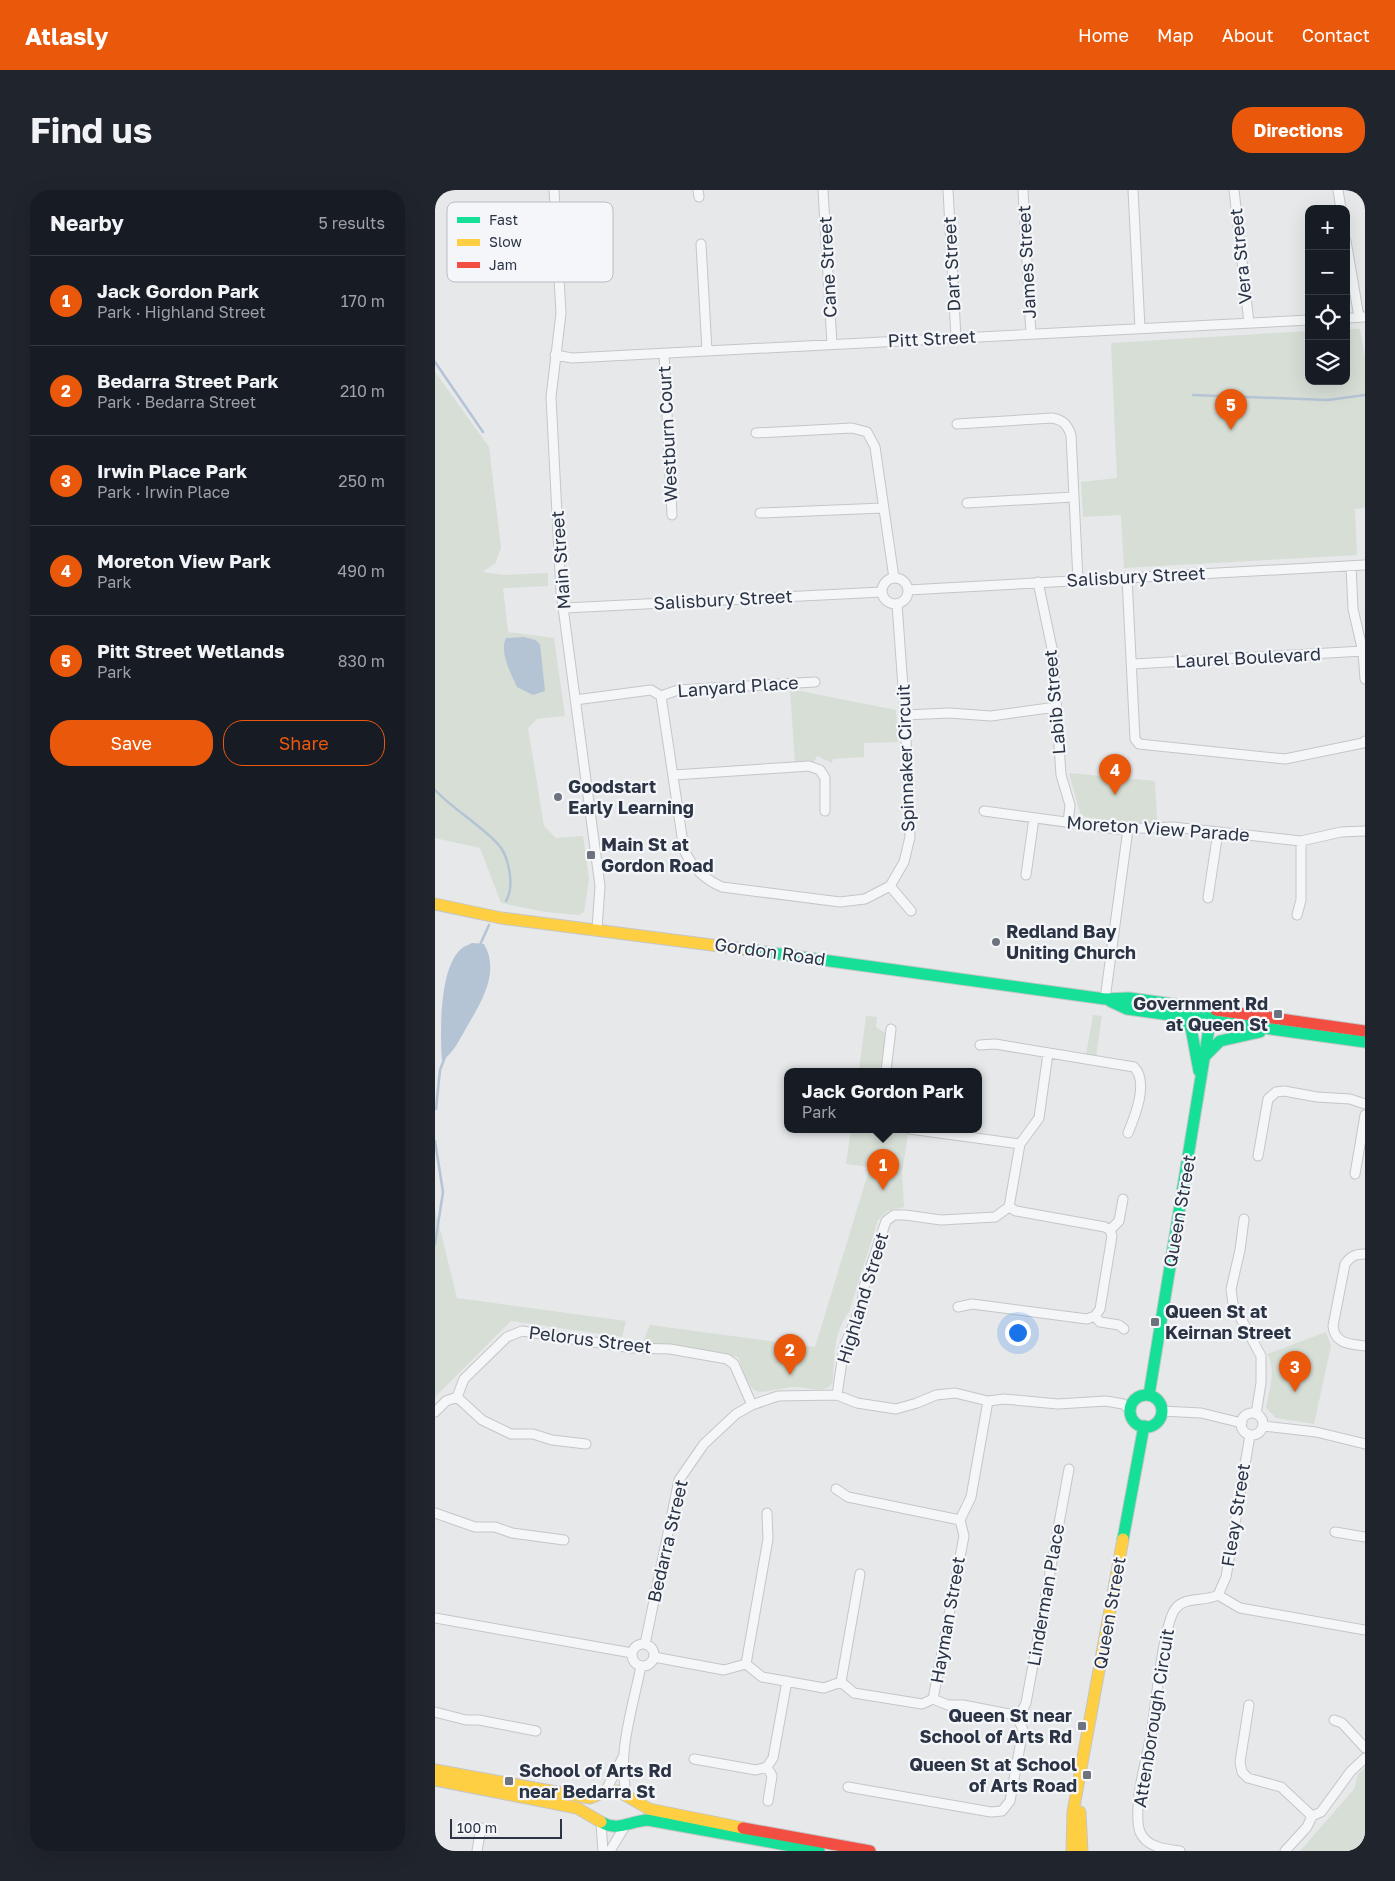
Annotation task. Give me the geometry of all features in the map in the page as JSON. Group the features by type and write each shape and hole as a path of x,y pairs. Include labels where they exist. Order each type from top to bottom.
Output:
{"street":[{"name":"Cane Street","path":"823,190 832,344"},
{"name":"Dart Street","path":"948,190 956,338"},
{"name":"James Street","path":"1023,190 1031,334"},
{"path":"1133,190 1140,328"},
{"name":"Vera Street","path":"1234,190 1249,323"},
{"path":"1338,190 1340,205"},
{"path":"701,244 707,351"},
{"path":"1348,250 1362,317"},
{"name":"Main Street","path":"559,282 561,313 551,396 561,592 565,608 565,626 600,886 597,929"},
{"name":"Pitt Street","path":"555,355 572,358 664,354 1305,320"},
{"name":"Westburn Court","path":"664,354 672,515"},
{"path":"957,424 1052,418 1061,420 1068,427 1071,435 1078,580"},
{"path":"756,433 852,428 867,432 875,446 894,578"},
{"path":"967,503 1073,497"},
{"path":"760,513 883,508"},
{"name":"Salisbury Street","path":"908,590 1365,565"},
{"path":"1351,566 1353,610 1363,651 1365,679"},
{"path":"894,578 903,581 908,590 906,598 897,604 889,603 882,592 884,584 894,578"},
{"path":"1127,578 1133,664 1135,739 1139,744 1285,759 1363,743 1365,741"},
{"name":"Labib Street","path":"1038,582 1053,653 1061,775 1070,805 1068,822"},
{"name":"Salisbury Street","path":"565,608 882,592"},
{"name":"Spinnaker Circuit","path":"890,886 904,862 910,837 905,715 897,604"},
{"name":"Laurel Boulevard","path":"1133,664 1363,651"},
{"name":"Lanyard Place","path":"661,696 678,690 815,682"},
{"path":"575,700 651,690 661,696 684,850 690,861 710,882 722,886 840,902 865,899 890,886 911,911"},
{"path":"905,715 949,713 991,716 1057,707"},
{"path":"674,774 809,766 820,770 825,778 825,811"},
{"name":"Moreton View Parade","path":"985,812 1128,830 1173,827 1301,841 1341,832 1365,831"},
{"path":"1026,875 1033,818"},
{"path":"1105,999 1128,830"},
{"path":"1208,898 1217,832"},
{"path":"1297,915 1301,900 1301,841"},
{"name":"Gordon Road","path":"436,908 1105,999 1129,998 1212,1015"},
{"name":"Gordon Road","path":"1105,999 1127,1009 1181,1017 1212,1015"},
{"path":"1212,1015 1280,1031 1365,1042"},
{"path":"1212,1015 1365,1031"},
{"name":"Queen Street","path":"1149,1395 1212,1015"},
{"name":"Queen Street","path":"1181,1017 1191,1028 1201,1086"},
{"path":"886,1068 891,1030"},
{"path":"1205,1056 1219,1040 1232,1036 1280,1031"},
{"path":"980,1046 995,1044 1134,1067 1139,1072 1141,1081 1134,1117 1128,1133"},
{"path":"1048,1053 1039,1118 1020,1144 1009,1207 1016,1211 1105,1227 1111,1230"},
{"path":"1258,1156 1268,1099 1276,1092 1284,1091 1317,1097 1350,1099 1365,1104"},
{"path":"1355,1174 1365,1115"},
{"path":"939,1133 1020,1144"},
{"path":"1111,1230 1119,1222 1123,1199"},
{"name":"Highland Street","path":"837,1395 844,1347 862,1304 864,1287 886,1222 894,1215 941,1220 995,1217 1009,1207"},
{"path":"1244,1219 1241,1250 1231,1289 1233,1304 1261,1356 1261,1383 1256,1414"},
{"path":"958,1307 972,1304 1087,1319 1095,1316 1100,1309 1112,1236 1111,1230"},
{"path":"1365,1254 1357,1254 1345,1264 1333,1326 1334,1334 1340,1341 1351,1345 1365,1346"},
{"path":"1095,1316 1100,1322 1119,1325 1124,1329"},
{"name":"Pelorus Street","path":"435,1412 446,1402 457,1397 464,1380 507,1337 522,1331 632,1348 670,1349 727,1359 734,1364 752,1405"},
{"name":"Bedarra Street","path":"645,1644 679,1480 704,1444 737,1414 752,1405 778,1396 837,1395 857,1403 886,1408 908,1406 944,1393 955,1393 988,1402 1003,1399 1058,1404 1107,1401 1123,1404 1130,1409"},
{"path":"1149,1395 1157,1400 1161,1411 1157,1421 1144,1426 1135,1422 1130,1409 1134,1400 1139,1396 1149,1395"},
{"path":"457,1397 482,1420 511,1434 533,1434 552,1440 587,1444"},
{"path":"836,1489 848,1497 960,1520 971,1497 988,1402"},
{"path":"1161,1411 1201,1413 1241,1423"},
{"path":"1256,1414 1262,1420 1263,1426 1259,1433 1249,1435 1242,1429 1241,1423 1247,1415 1256,1414"},
{"name":"Queen Street","path":"1072,1851 1073,1812 1144,1426"},
{"path":"1263,1426 1316,1432 1365,1444"},
{"name":"Fleay Street","path":"1218,1595 1226,1577 1249,1435"},
{"name":"Linderman Place","path":"1018,1718 1026,1703 1069,1469"},
{"path":"746,1664 768,1540 767,1513"},
{"path":"435,1514 475,1527 495,1527 512,1533 565,1540"},
{"name":"Hayman Street","path":"841,1682 854,1693 923,1704 933,1698 964,1536 960,1520"},
{"path":"1335,1532 1365,1537"},
{"path":"746,1664 762,1677 823,1688 841,1682 860,1574"},
{"path":"1218,1595 1240,1608 1365,1630"},
{"name":"Attenborough Circuit","path":"1180,1851 1157,1847 1146,1841 1140,1832 1139,1796 1170,1620 1176,1608 1186,1601 1211,1599 1218,1595"},
{"path":"435,1618 632,1653"},
{"path":"645,1644 653,1650 654,1657 651,1664 641,1666 633,1660 632,1653 638,1645 645,1644"},
{"path":"654,1657 724,1670 746,1664"},
{"path":"609,1851 626,1825 630,1813 628,1797 623,1783 624,1755 641,1666"},
{"path":"694,1759 756,1770 767,1767 773,1758 787,1681"},
{"path":"848,1787 991,1812 1002,1811 1009,1801 1023,1730 1018,1718 963,1705 948,1705 933,1698"},
{"path":"1249,1704 1240,1762 1242,1772 1248,1778 1281,1787 1311,1816"},
{"path":"435,1712 466,1720 479,1720 536,1731"},
{"path":"1334,1720 1342,1723 1365,1748"},
{"path":"603,1851 597,1809 603,1793 624,1755"},
{"path":"1285,1851 1307,1827 1311,1816 1321,1812 1351,1771 1365,1758"},
{"path":"767,1767 772,1776 768,1801"},
{"path":"435,1770 575,1797 591,1798 618,1790 649,1809 667,1814 870,1851"},
{"path":"435,1780 577,1808 600,1823 614,1828 648,1820 819,1851"},
{"name":"Queen Street","path":"1076,1800 1083,1829 1082,1851"},
{"path":"477,1851 481,1828"}],"shaded area":[{"path":"1350,329 1360,329 1365,357 1365,508 1355,509 1357,555 1124,568 1121,515 1083,517 1081,482 1117,478 1111,343 1305,331 1305,385 1350,385"},
{"path":"435,372 489,447 501,548 495,564 482,572 504,575 548,573 548,586 503,588 508,632 554,638 565,716 537,719 528,728 544,826 556,838 583,836 589,880 584,912 579,915 545,912 501,903 480,848 435,838"},
{"path":"790,689 896,710 898,742 864,743 864,757 833,759 832,763 817,756 813,764 795,764"},
{"path":"1069,773 1155,781 1157,822 1121,823 1085,817 1080,813"},
{"path":"1093,1015 1102,1016 1096,1057 1086,1055"},
{"path":"866,1016 877,1017 876,1027 888,1035 882,1068 859,1068"},
{"path":"850,1133 908,1134 902,1172 904,1207 887,1211 878,1220 849,1312 837,1337 833,1382 830,1386 822,1389 792,1387 759,1392 753,1389 747,1381 738,1357 643,1342 650,1325 815,1347 870,1167 846,1164"},
{"path":"435,1209 457,1298 626,1321 622,1337 511,1321 435,1397"},
{"path":"1326,1332 1331,1346 1314,1424 1276,1418 1266,1408 1272,1374 1267,1354"},
{"path":"1365,1767 1365,1851 1300,1851 1354,1789 1358,1774"}],"water":[{"path":"524,637 535,640 540,644 545,691 533,695 517,687 509,669 504,650 506,638"},
{"path":"472,943 484,944 489,955 489,977 477,1010 455,1047 442,1061 441,1019 448,971 461,949"}],"waterway":[{"path":"435,362 483,432"},
{"path":"1193,395 1328,400 1365,395"},
{"path":"435,790 490,836 501,848 505,855 510,879 509,895 506,901"},
{"path":"479,947 489,925"},
{"path":"436,1109 440,1070 445,1057"},
{"path":"435,1141 443,1192 435,1244"}],"traffic: fast":[{"path":"743,949 1105,999 1129,998 1216,1010"},
{"path":"1110,1001 1127,1009 1365,1042"},
{"path":"1149,1395 1212,1010"},
{"path":"1182,1017 1191,1028 1199,1071"},
{"path":"1205,1056 1220,1041 1260,1032"},
{"path":"1146,1395 1157,1400 1162,1411 1157,1422 1146,1427 1135,1422 1130,1411 1135,1400 1146,1395"},
{"path":"1123,1539 1144,1426"},
{"path":"601,1822 607,1825 619,1826 648,1820 819,1851"}],"traffic: slow":[{"path":"435,904 501,918 743,949"},
{"path":"1072,1851 1073,1812 1123,1539"},
{"path":"435,1770 590,1798 605,1792 618,1791 649,1809 743,1828"},
{"path":"435,1780 577,1808 601,1822"},
{"path":"1080,1812 1082,1851"}],"traffic: jam":[{"path":"1216,1010 1365,1031"},
{"path":"743,1828 870,1851"}],"place":[{"name":"Pitt Street Wetlands","path":"1231,430"},
{"name":"Moreton View Park","path":"1115,795"},
{"name":"Goodstart Early Learning","path":"558,797"},
{"name":"Main St at Gordon Road","path":"591,855"},
{"name":"Redland Bay Uniting Church","path":"996,942"},
{"name":"Government Rd at Queen St","path":"1278,1014"},
{"name":"Jack Gordon Park","path":"883,1190"},
{"name":"Queen St at Keirnan Street","path":"1155,1322"},
{"name":"Bedarra Street Park","path":"790,1375"},
{"name":"Irwin Place Park","path":"1295,1392"},
{"name":"Queen St near School of Arts Rd","path":"1082,1726"},
{"name":"Queen St at School of Arts Road","path":"1087,1775"},
{"name":"School of Arts Rd near Bedarra St","path":"509,1781"}]}
